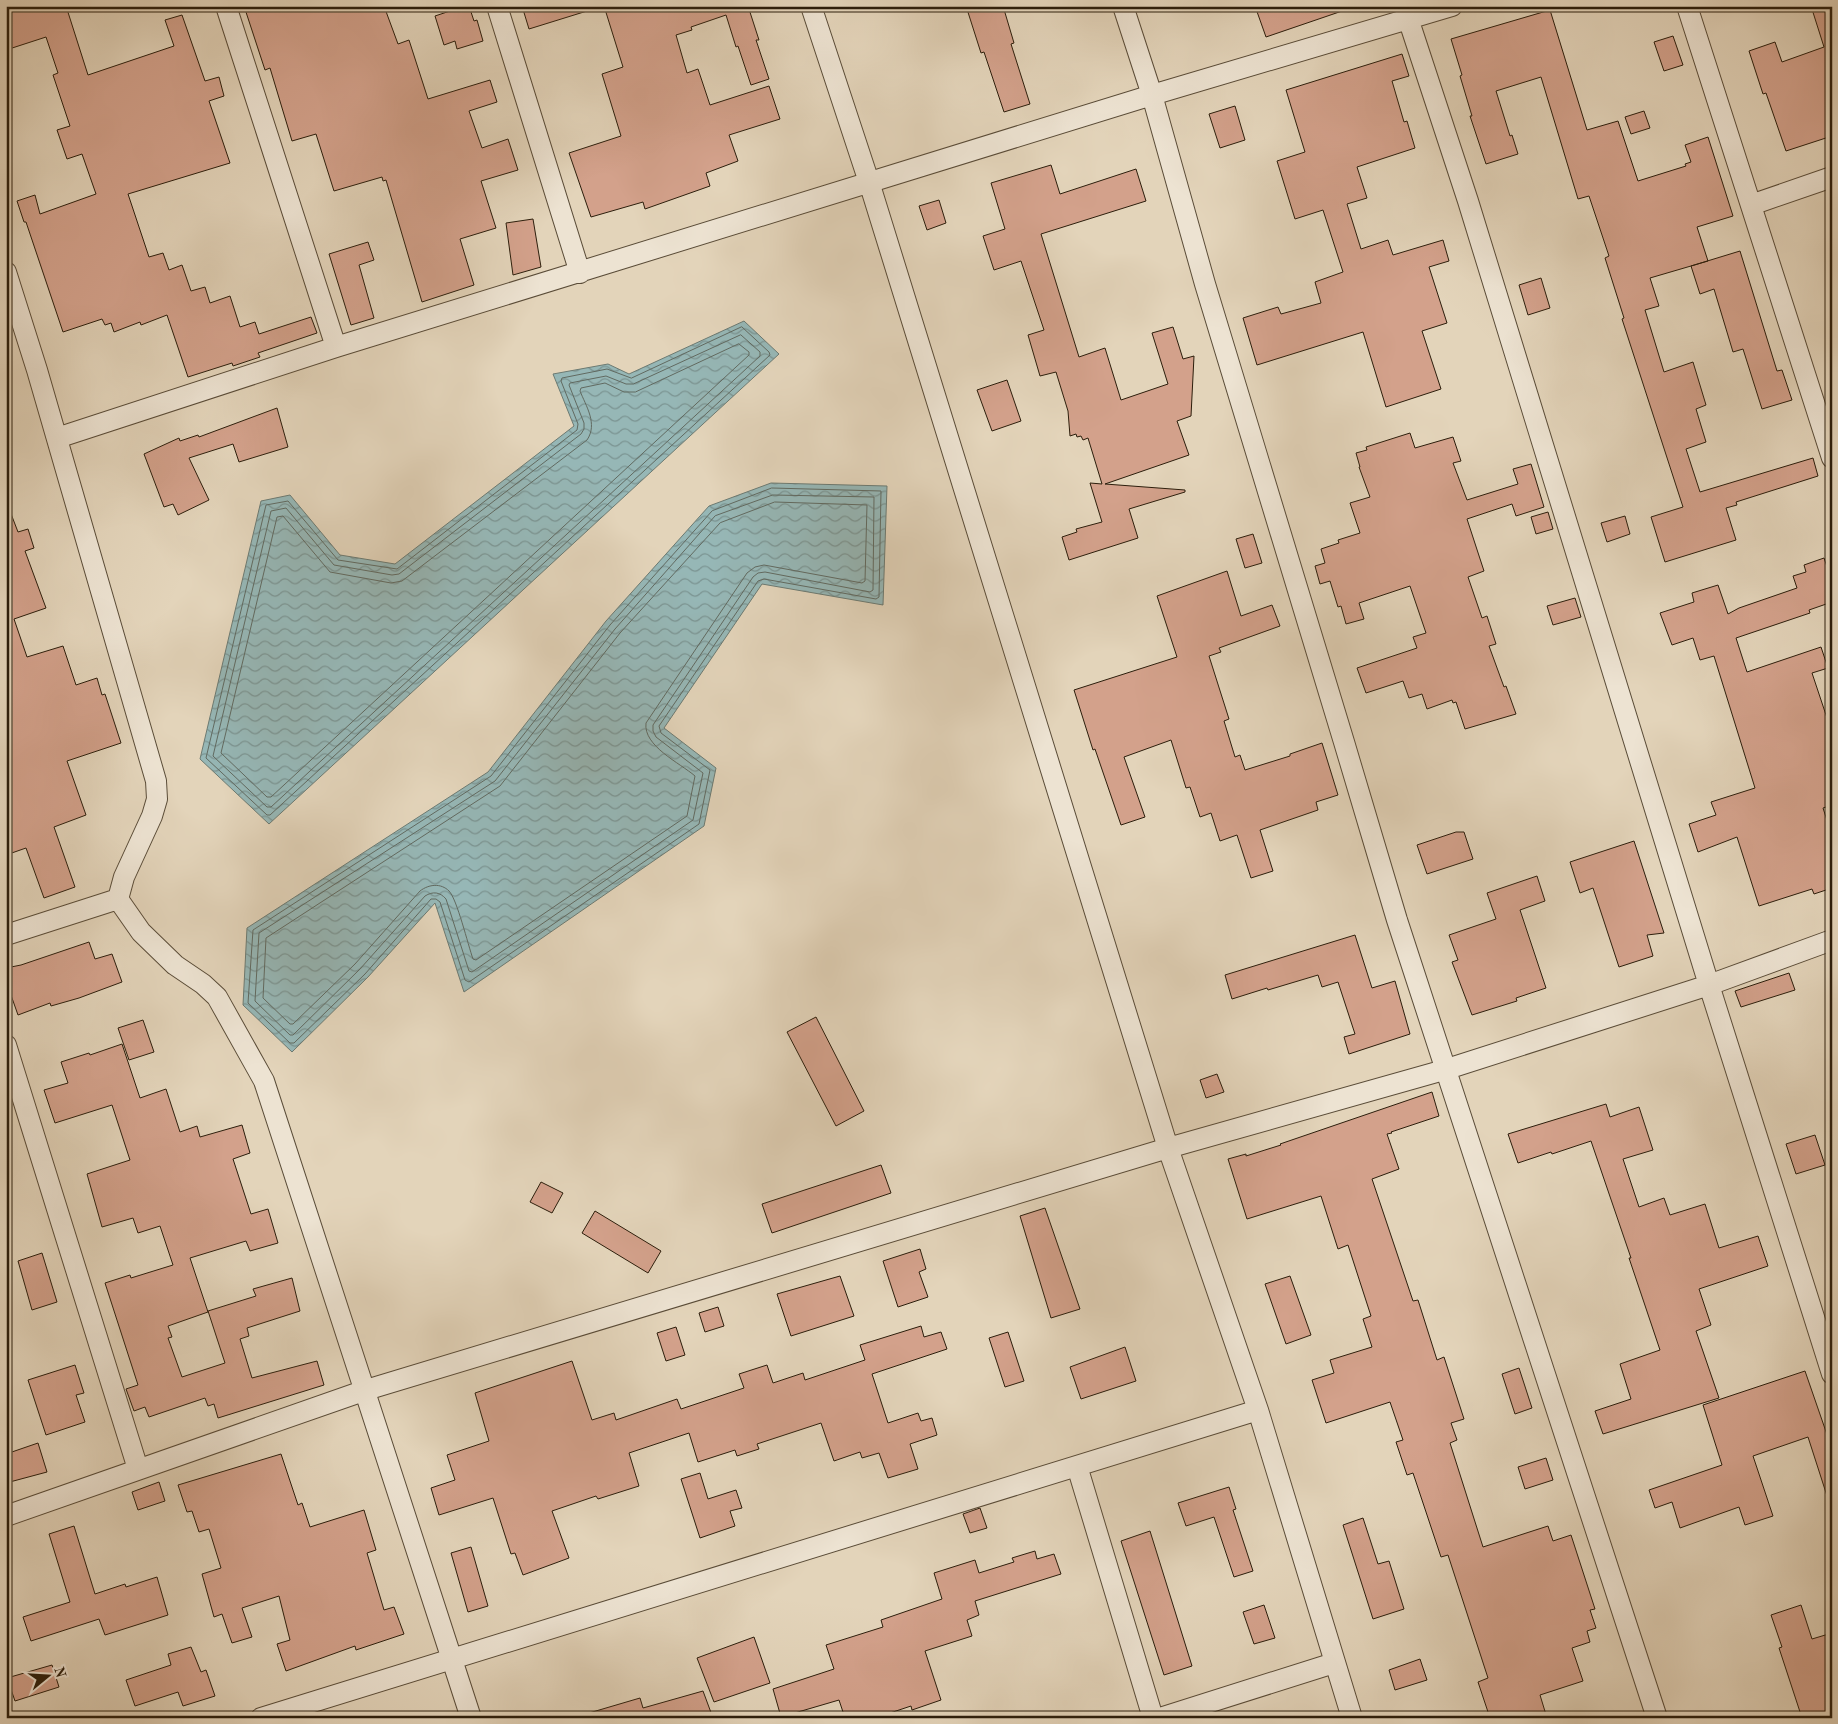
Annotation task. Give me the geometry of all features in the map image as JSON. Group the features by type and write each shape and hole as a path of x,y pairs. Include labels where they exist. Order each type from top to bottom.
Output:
{"street":[{"path":"226,6 336,347"},
{"path":"497,6 580,273"},
{"path":"811,6 869,182 1168,1148 1258,1410 1352,1718"},
{"path":"1122,6 1152,95 1205,284 1397,920 1444,1070 1656,1718"},
{"path":"57,438 336,347 1152,95 1407,13 1452,6"},
{"path":"1687,6 1832,458"},
{"path":"1407,13 1474,220 1709,985 1832,1374"},
{"path":"1751,205 1832,177"},
{"path":"6,272 37,370 156,781 157,799 152,816 124,876 118,899 141,932 175,965 203,984 217,997 264,1081 366,1390 471,1718"},
{"path":"6,935 118,899"},
{"path":"6,1516 366,1390 1168,1148 1444,1070 1709,985 1832,940"},
{"path":"6,1045 138,1469"},
{"path":"261,1718 1258,1410"},
{"path":"1077,1466 1153,1718"},
{"path":"1160,1718 1334,1663"}],"water":[{"path":"744,321 779,354 269,824 200,759 261,501 290,495 340,555 395,564 574,426 553,374 608,364 629,374"},
{"path":"771,483 887,486 883,605 762,584 664,728 716,768 704,826 464,992 435,903 368,977 292,1052 243,1005 247,928 488,772 606,621 709,506"}],"building":[{"path":"6,6 66,6 88,75 174,46 165,20 182,15 205,81 219,77 224,96 209,101 230,163 128,194 149,257 163,253 169,270 182,265 191,291 205,287 210,303 230,296 240,327 255,322 259,334 311,317 317,333 258,353 260,357 233,366 232,363 188,377 167,315 141,325 140,322 114,332 111,323 105,325 102,319 63,332 26,222 24,222 17,201 35,195 40,214 96,194 82,154 67,159 57,130 70,126 53,75 58,73 46,37 6,50"},
{"path":"244,6 384,6 398,44 409,40 428,99 490,80 497,102 469,111 482,148 508,139 518,170 481,181 496,228 460,239 474,285 422,302 386,180 383,181 382,177 334,191 316,134 292,141 270,68 265,70"},
{"path":"469,6 474,21 477,20 483,41 457,49 455,41 444,45 435,16"},
{"path":"522,6 587,6 587,11 529,29"},
{"path":"604,6 748,6 759,40 756,40 769,79 751,85 726,15 691,27 692,30 676,35 687,73 698,69 710,105 769,86 780,119 729,135 738,161 706,173 710,186 645,209 643,202 591,217 569,153 621,136 602,74 623,67"},
{"path":"966,6 1003,6 1014,43 1011,44 1030,104 1004,112 984,52 981,53"},
{"path":"1255,6 1347,6 1348,9 1266,37"},
{"path":"1811,6 1832,6 1832,136 1786,151 1766,93 1763,94 1749,51 1775,42 1782,62 1824,47"},
{"path":"1550,10 1587,130 1618,121 1638,181 1686,166 1685,164 1691,162 1685,145 1708,137 1733,216 1697,227 1708,261 1650,278 1659,306 1645,310 1664,372 1693,362 1706,405 1696,409 1706,442 1686,449 1700,492 1813,458 1818,476 1736,502 1737,505 1726,508 1736,540 1665,562 1651,517 1683,507 1622,319 1624,318 1605,258 1609,256 1589,196 1578,199 1541,77 1496,91 1510,136 1512,135 1518,154 1486,164 1470,116 1472,116 1460,76 1462,75 1451,39"},
{"path":"1673,36 1683,65 1664,71 1654,42"},
{"path":"1402,54 1409,76 1392,81 1404,122 1407,121 1415,148 1357,167 1367,198 1347,204 1361,249 1388,240 1393,255 1443,240 1449,261 1429,267 1447,323 1422,331 1441,389 1386,407 1363,332 1257,365 1243,318 1278,307 1281,314 1321,303 1315,282 1343,272 1323,210 1295,219 1277,161 1305,152 1286,90"},
{"path":"1235,106 1245,140 1220,148 1209,114"},
{"path":"1644,111 1650,128 1631,134 1625,117"},
{"path":"1051,165 1060,194 1136,169 1146,201 1041,234 1079,357 1105,348 1121,400 1168,384 1152,333 1173,327 1183,359 1194,356 1191,416 1177,421 1189,455 1105,484 1185,490 1185,492 1129,509 1138,538 1069,560 1062,537 1077,532 1076,529 1102,522 1090,483 1102,484 1088,438 1083,440 1081,436 1077,437 1076,434 1070,436 1068,411 1056,372 1040,376 1028,335 1044,330 1021,261 994,270 983,236 1005,229 991,183"},
{"path":"939,200 946,223 927,230 919,206"},
{"path":"533,219 541,267 513,275 506,223"},
{"path":"368,242 374,260 359,265 374,318 351,325 329,254"},
{"path":"1740,251 1777,371 1782,370 1792,400 1762,409 1743,349 1733,352 1714,289 1700,294 1691,266"},
{"path":"1541,278 1550,308 1528,315 1519,285"},
{"path":"1007,380 1021,421 992,431 977,390"},
{"path":"277,408 288,447 239,462 233,444 189,458 209,500 178,515 173,504 164,507 144,454 179,438 180,441 198,435 199,437"},
{"path":"1410,433 1415,448 1453,437 1461,461 1453,463 1467,500 1518,484 1513,469 1531,464 1544,507 1516,516 1512,504 1467,519 1484,571 1468,577 1482,618 1487,616 1496,644 1489,646 1516,714 1465,729 1456,702 1453,703 1452,700 1427,709 1422,694 1409,698 1403,681 1366,693 1357,668 1417,648 1413,637 1426,633 1410,586 1359,603 1364,619 1346,624 1341,606 1338,607 1330,581 1320,584 1315,566 1325,563 1321,549 1339,543 1338,540 1360,533 1350,503 1370,497 1356,453 1367,450 1366,447"},
{"path":"6,506 8,506 18,532 28,529 34,548 25,551 46,608 14,619 27,657 63,646 76,685 97,678 102,695 105,694 121,743 67,761 86,815 54,827 75,887 44,898 26,848 6,855"},
{"path":"1548,512 1553,529 1536,534 1531,517"},
{"path":"1625,516 1630,534 1607,542 1601,523"},
{"path":"1253,534 1262,563 1245,568 1236,539"},
{"path":"1824,558 1832,581 1832,602 1809,610 1810,613 1736,638 1747,672 1821,647 1828,668 1812,673 1832,733 1832,805 1823,808 1832,836 1832,862 1827,864 1832,879 1832,888 1814,894 1812,889 1759,906 1737,837 1698,852 1689,824 1716,815 1711,802 1755,788 1714,656 1700,660 1693,638 1672,645 1660,613 1694,602 1692,593 1718,585 1728,614 1739,608 1797,588 1793,576 1806,572 1804,565"},
{"path":"1227,571 1241,616 1272,605 1280,626 1219,648 1221,652 1209,656 1229,719 1224,721 1235,757 1240,755 1245,770 1290,756 1290,754 1322,743 1338,795 1316,802 1318,810 1260,830 1273,871 1251,878 1237,835 1220,841 1211,813 1200,817 1190,787 1186,788 1171,740 1124,757 1145,817 1121,825 1095,749 1093,750 1074,690 1177,657 1157,596"},
{"path":"1575,598 1581,617 1553,625 1547,606"},
{"path":"1456,832 1464,832 1473,859 1427,874 1417,845"},
{"path":"1634,841 1664,933 1647,935 1653,956 1619,967 1593,888 1580,893 1570,862"},
{"path":"1537,876 1545,901 1520,910 1546,988 1516,998 1517,1001 1472,1015 1452,962 1458,960 1449,935 1496,919 1487,893"},
{"path":"1355,935 1372,988 1395,981 1410,1034 1349,1054 1344,1037 1355,1034 1338,982 1322,987 1318,975 1232,999 1225,975"},
{"path":"89,942 95,959 112,954 122,982 79,998 51,1006 50,1003 18,1015 6,981 6,968 21,965"},
{"path":"1789,973 1795,990 1741,1007 1735,991"},
{"path":"816,1017 864,1111 836,1126 787,1032"},
{"path":"143,1020 154,1052 129,1060 118,1028"},
{"path":"122,1044 140,1098 166,1089 180,1132 197,1126 200,1137 242,1125 250,1153 233,1159 251,1214 268,1209 278,1243 250,1251 246,1241 190,1258 208,1312 168,1326 172,1337 168,1338 182,1377 225,1363 208,1311 256,1296 253,1289 292,1278 300,1311 247,1328 249,1336 240,1339 252,1378 317,1361 324,1385 218,1418 214,1404 208,1406 205,1398 149,1417 145,1407 134,1411 126,1389 138,1385 105,1283 130,1275 131,1278 173,1265 160,1226 138,1233 133,1218 102,1227 87,1174 130,1160 112,1105 55,1123 44,1090 68,1083 61,1062"},
{"path":"1217,1074 1224,1092 1206,1098 1200,1080"},
{"path":"1432,1092 1439,1116 1387,1134 1399,1169 1372,1179 1413,1301 1418,1300 1437,1360 1444,1357 1464,1419 1451,1423 1457,1440 1450,1443 1483,1547 1548,1526 1553,1541 1571,1535 1595,1609 1590,1610 1596,1628 1587,1631 1590,1642 1572,1648 1583,1681 1540,1695 1547,1718 1490,1718 1478,1682 1488,1678 1448,1555 1441,1557 1413,1473 1407,1475 1396,1442 1403,1440 1390,1402 1326,1423 1312,1380 1334,1373 1330,1360 1372,1347 1363,1319 1371,1316 1348,1245 1338,1249 1321,1196 1247,1219 1228,1159 1246,1154 1246,1156 1281,1145"},
{"path":"1606,1104 1610,1117 1639,1107 1653,1150 1623,1159 1639,1207 1664,1198 1670,1215 1705,1204 1719,1248 1758,1236 1768,1266 1699,1289 1711,1325 1696,1331 1719,1398 1603,1434 1595,1411 1631,1399 1620,1364 1660,1350 1629,1258 1631,1258 1591,1141 1518,1163 1508,1134"},
{"path":"1815,1135 1825,1165 1796,1174 1786,1144"},
{"path":"881,1165 891,1193 772,1233 762,1204"},
{"path":"541,1182 563,1193 552,1213 530,1202"},
{"path":"1045,1208 1080,1309 1051,1318 1020,1216"},
{"path":"595,1211 661,1251 648,1273 582,1233"},
{"path":"920,1249 926,1269 919,1272 928,1297 898,1307 883,1261"},
{"path":"42,1253 57,1302 32,1310 18,1261"},
{"path":"840,1276 854,1316 791,1336 777,1294"},
{"path":"1290,1276 1311,1335 1286,1344 1265,1284"},
{"path":"718,1307 724,1326 705,1332 699,1313"},
{"path":"921,1326 924,1337 941,1332 947,1349 872,1374 888,1423 918,1413 921,1421 932,1418 937,1435 910,1444 918,1469 888,1478 879,1453 862,1458 860,1452 834,1461 821,1423 757,1444 759,1449 737,1456 735,1450 698,1462 689,1433 629,1453 639,1486 598,1499 596,1496 552,1511 569,1558 523,1575 515,1553 511,1554 493,1498 439,1515 431,1488 455,1480 447,1455 489,1441 475,1393 572,1361 592,1420 614,1413 616,1420 677,1399 681,1409 744,1388 739,1374 767,1365 773,1383 803,1373 805,1380 865,1360 860,1345"},
{"path":"676,1327 685,1355 666,1361 657,1333"},
{"path":"1008,1332 1024,1381 1005,1387 989,1338"},
{"path":"1125,1347 1136,1381 1081,1399 1070,1367"},
{"path":"75,1365 84,1393 76,1395 85,1422 46,1435 28,1380"},
{"path":"1519,1368 1532,1408 1515,1414 1502,1374"},
{"path":"1805,1371 1832,1449 1832,1499 1828,1499 1808,1437 1753,1456 1773,1516 1745,1525 1739,1507 1680,1528 1672,1502 1655,1508 1649,1490 1722,1465 1703,1405"},
{"path":"38,1443 47,1472 6,1483 6,1454"},
{"path":"281,1454 298,1505 302,1503 310,1527 364,1510 376,1550 367,1553 384,1610 394,1607 404,1634 356,1650 355,1646 286,1671 277,1644 290,1640 279,1596 242,1608 252,1637 232,1643 222,1614 214,1617 202,1574 221,1568 209,1529 199,1532 192,1511 187,1512 178,1485"},
{"path":"1546,1458 1553,1480 1525,1489 1518,1467"},
{"path":"700,1473 708,1499 736,1490 742,1508 730,1511 735,1526 700,1538 681,1479"},
{"path":"159,1482 165,1501 138,1510 132,1492"},
{"path":"1229,1487 1236,1509 1233,1510 1253,1571 1234,1577 1214,1517 1186,1526 1178,1503"},
{"path":"980,1508 987,1528 970,1533 963,1514"},
{"path":"1363,1518 1378,1564 1389,1561 1404,1609 1373,1619 1343,1525"},
{"path":"74,1526 95,1594 125,1584 126,1587 157,1577 168,1615 105,1635 99,1619 31,1641 23,1617 70,1602 49,1534"},
{"path":"1150,1531 1192,1666 1164,1675 1121,1541"},
{"path":"471,1547 488,1606 468,1612 451,1553"},
{"path":"1035,1551 1037,1559 1054,1554 1061,1574 975,1601 979,1615 967,1620 972,1636 925,1651 941,1700 912,1710 911,1706 875,1718 845,1718 839,1700 781,1717 773,1689 834,1669 826,1645 883,1627 881,1620 942,1599 934,1573 975,1560 979,1573 1014,1562 1012,1558"},
{"path":"1264,1605 1275,1638 1254,1644 1243,1612"},
{"path":"1801,1605 1812,1639 1832,1633 1832,1718 1802,1718 1779,1648 1782,1647 1771,1615"},
{"path":"754,1637 770,1683 714,1702 697,1658"},
{"path":"191,1647 201,1672 206,1670 215,1696 183,1706 178,1692 135,1706 126,1680 171,1665 168,1654"},
{"path":"1420,1659 1427,1680 1395,1690 1389,1670"},
{"path":"52,1665 59,1687 15,1701 7,1678"},
{"path":"703,1691 713,1718 590,1718 589,1713 640,1698 643,1708"}]}
